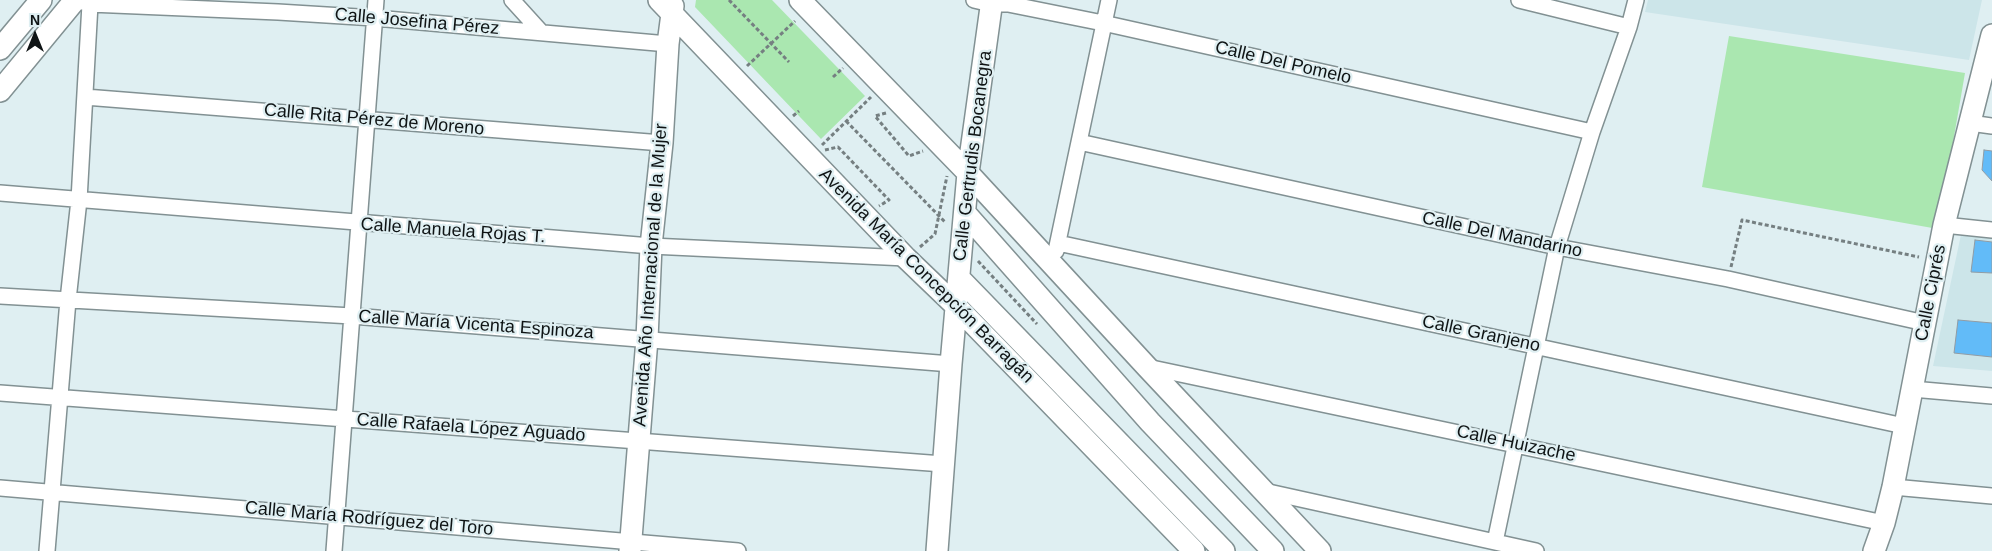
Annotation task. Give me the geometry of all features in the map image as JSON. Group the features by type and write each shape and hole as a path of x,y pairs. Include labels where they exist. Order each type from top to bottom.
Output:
{"street":[{"path":"0,49 41,0"},
{"path":"334,551 376,0"},
{"path":"512,0 542,33"},
{"path":"1054,266 1109,0"},
{"path":"1519,0 1629,26"},
{"path":"1495,542 1535,345 1558,247 1592,132 1629,26 1636,0"},
{"path":"0,91 80,1"},
{"path":"47,551 68,300 80,200 85,97 80,1"},
{"name":"Calle Josefina Pérez","path":"80,1 278,6 375,18 668,44"},
{"name":"Calle Del Pomelo","path":"986,1 1103,23 1592,132"},
{"name":"Calle Gertrudis Bocanegra","path":"937,551 956,306 986,1"},
{"name":"Avenida Año Internacional de la Mujer","path":"630,547 647,339 651,246 662,143 668,44 668,5"},
{"name":"Avenida María Concepción Barragán","path":"668,5 910,249 956,306 1194,551"},
{"path":"798,10 968,173 1320,551"},
{"name":"Calle Ciprés","path":"1874,551 1884,523 1893,487 1944,225 1992,35"},
{"name":"Calle Rita Pérez de Moreno","path":"85,97 662,143"},
{"path":"1970,124 1992,126"},
{"name":"Calle Del Mandarino","path":"1079,142 1558,247 1728,280 1925,324"},
{"name":"Calle Manuela Rojas T.","path":"0,193 360,224 651,246 910,249"},
{"path":"965,212 1150,422 1273,551"},
{"path":"1944,225 1992,230"},
{"name":"Calle Granjeno","path":"1058,243 1904,426"},
{"name":"Avenida María Concepción Barragán","path":"959,278 1224,551"},
{"name":"Calle María Vicenta Espinoza","path":"0,296 352,316 951,364"},
{"name":"Calle Huizache","path":"1147,367 1884,523"},
{"path":"1912,389 1992,396"},
{"name":"Calle Rafaela López Aguado","path":"0,393 943,464"},
{"path":"1893,487 1992,496"},
{"name":"Calle María Rodríguez del Toro","path":"0,488 336,516 630,547 738,551"},
{"path":"1264,491 1536,551"}],"path":[{"path":"729,0 790,62"},
{"path":"746,67 772,44 798,10"},
{"path":"833,77 843,67"},
{"path":"876,102 871,96 820,146 823,150 838,147 889,200 877,206 884,213"},
{"path":"882,107 887,112 875,116 908,156 926,150"},
{"path":"793,116 800,111"},
{"path":"846,121 939,214 986,272"},
{"path":"910,249 920,247 934,234 947,175 942,169"},
{"path":"1728,280 1742,220 1937,261"}],"shaded area":[{"path":"1648,0 1982,0 1969,60 1645,12"},
{"path":"1962,230 1992,233 1992,371 1933,366"}],"green space":[{"path":"696,0 772,0 865,96 821,139 695,7"},
{"path":"1729,36 1965,73 1938,229 1702,187"}],"building":[{"path":"1984,150 1992,151 1992,181 1982,170"},
{"path":"1975,240 1992,242 1992,273 1971,272"},
{"path":"1958,320 1992,323 1992,357 1954,353"}]}
